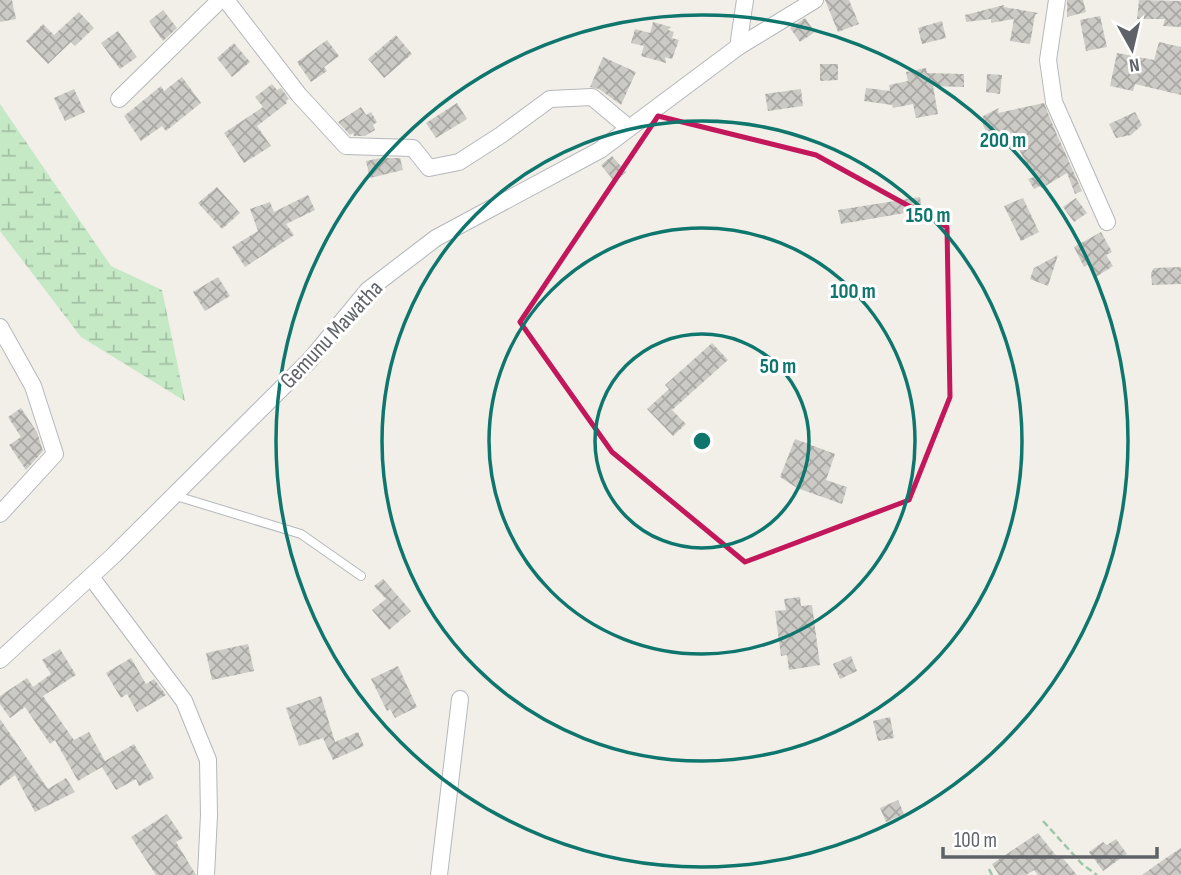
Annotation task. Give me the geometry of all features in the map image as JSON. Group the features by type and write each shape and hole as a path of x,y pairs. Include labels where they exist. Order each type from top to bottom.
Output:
{"street":[{"path":"119,99 220,0"},
{"path":"226,0 299,95 346,146 413,148 429,168 459,162 550,99 592,97 629,128"},
{"path":"738,47 745,0"},
{"name":"Gemunu Mawatha","path":"0,660 91,577 310,360 368,290 436,238 600,150 738,47 815,0"},
{"path":"1057,0 1048,60 1054,102 1107,222"},
{"path":"0,327 33,386 55,454 2,508"},
{"path":"91,577 184,701 208,760 206,875"},
{"path":"439,875 460,699"}],"lane":[{"path":"173,495 301,534 361,576"}],"path":[{"path":"1043,821 1082,864 1097,875"},
{"path":"989,869 992,875"}],"highlighted area":[{"path":"658,116 816,155 947,227 950,397 909,500 745,562 612,452 520,322"}],"green space":[{"path":"0,104 111,266 162,290 185,401 81,337 0,231"}],"building":[{"path":"0,0 12,0 16,19 0,22"},
{"path":"825,0 849,0 859,24 838,32"},
{"path":"1067,0 1083,0 1086,12 1067,17"},
{"path":"1139,0 1181,1 1181,27 1163,26 1165,19 1137,19"},
{"path":"1004,5 1038,13 1035,15 1030,44 1010,41 1014,19 991,23 991,19 966,22 965,15"},
{"path":"163,10 177,28 163,41 149,21"},
{"path":"79,12 94,28 75,46 71,42 48,64 26,41 43,24 54,35"},
{"path":"1100,16 1107,47 1086,51 1080,20"},
{"path":"805,18 815,32 800,42 790,28"},
{"path":"942,21 946,38 922,44 918,28"},
{"path":"653,22 671,27 668,30 674,32 672,38 679,40 672,59 665,57 666,63 641,56 644,46 631,43 635,29 650,33"},
{"path":"118,31 137,57 120,69 101,43"},
{"path":"396,35 412,54 384,78 368,59"},
{"path":"327,40 339,56 324,67 327,71 311,82 297,62"},
{"path":"1159,42 1181,47 1181,95 1135,84 1133,91 1110,86 1117,53 1154,60"},
{"path":"234,43 250,62 232,77 217,58"},
{"path":"603,57 636,72 621,105 599,89 590,87"},
{"path":"820,64 838,64 838,80 820,81"},
{"path":"926,68 927,73 964,74 964,87 933,86 938,114 916,118 913,104 893,108 892,105 864,101 866,88 890,91 889,85 908,81 906,72"},
{"path":"987,74 1002,75 1000,94 986,92"},
{"path":"182,77 201,103 166,131 162,126 141,141 124,116 161,86 164,91"},
{"path":"272,84 277,90 281,88 289,99 257,126 271,146 244,163 224,133 263,107 255,97"},
{"path":"74,89 85,112 65,121 54,98"},
{"path":"801,89 803,106 768,111 765,94"},
{"path":"457,103 467,119 436,138 426,123"},
{"path":"1044,103 1082,191 1075,194 1067,173 1042,188 1040,186 1034,189 1028,179 1034,177 1009,131 991,141 983,125 983,116 999,108 998,113"},
{"path":"361,107 366,115 371,112 377,122 373,125 375,130 365,136 354,136 353,133 350,135 338,122"},
{"path":"1135,112 1142,125 1131,135 1116,138 1109,124"},
{"path":"612,156 626,172 615,182 601,165"},
{"path":"400,158 403,170 370,178 366,161"},
{"path":"217,187 240,213 222,229 198,203"},
{"path":"308,195 315,210 286,224 294,235 245,267 232,247 258,231 250,209 270,202 274,212"},
{"path":"920,197 922,210 841,224 838,210"},
{"path":"1023,198 1039,232 1021,241 1004,206"},
{"path":"1076,198 1087,213 1074,222 1063,207"},
{"path":"1101,232 1112,252 1106,255 1113,266 1096,277 1089,264 1084,267 1074,247"},
{"path":"1058,255 1048,286 1030,279 1034,268"},
{"path":"1181,267 1181,284 1152,285 1151,273 1154,268"},
{"path":"218,277 230,296 205,311 193,292"},
{"path":"712,343 728,360 672,410 686,424 673,436 647,409 669,389 665,385"},
{"path":"21,408 37,432 43,451 26,470 9,445 21,437 8,417"},
{"path":"795,439 835,454 826,480 847,487 842,504 797,488 780,477"},
{"path":"383,579 411,611 389,630 372,610 386,599 374,586"},
{"path":"800,597 801,606 812,605 820,665 789,670 787,655 781,656 775,611 786,610 784,599"},
{"path":"248,644 254,671 212,680 206,653"},
{"path":"60,649 76,675 43,696 74,740 89,732 105,761 134,744 154,778 139,786 136,779 116,790 102,767 78,781 55,740 50,744 25,707 10,718 0,704 0,696 27,678 33,687 51,674 42,660"},
{"path":"851,656 857,671 840,679 833,664"},
{"path":"131,658 146,684 154,679 166,695 137,712 127,694 121,698 106,673"},
{"path":"398,666 417,707 395,718 390,709 387,711 371,679"},
{"path":"321,696 335,742 358,732 364,746 333,760 323,738 299,746 286,708"},
{"path":"890,717 894,738 878,741 873,721"},
{"path":"0,719 48,789 66,778 75,792 35,812 15,775 0,786"},
{"path":"898,800 904,814 886,822 880,808"},
{"path":"167,814 183,838 176,842 196,875 156,875 131,837"},
{"path":"1038,833 1058,858 1061,856 1077,875 1038,875 1034,870 1026,875 999,875 992,864"},
{"path":"1116,839 1127,854 1103,871 1089,852 1103,842 1107,845"},
{"path":"1181,848 1181,875 1142,875 1163,860"}]}
